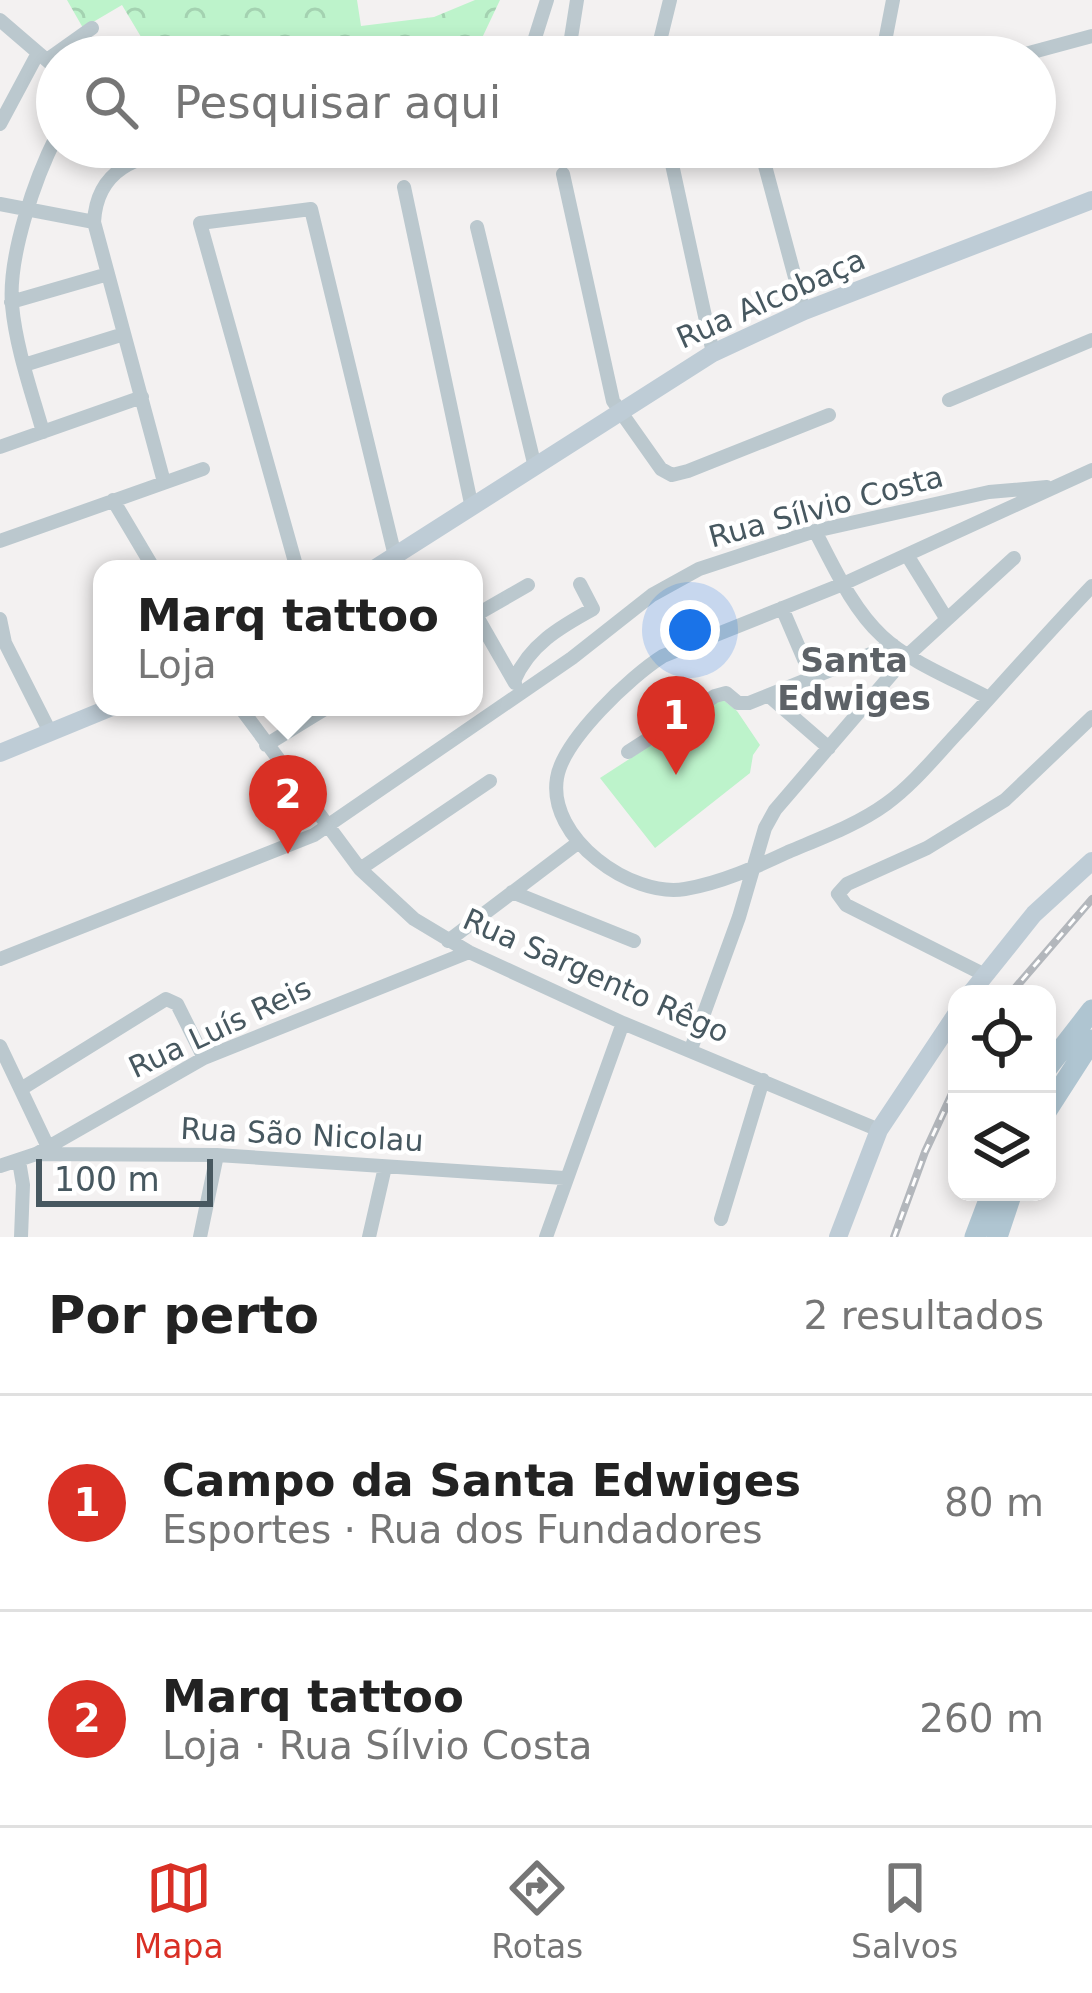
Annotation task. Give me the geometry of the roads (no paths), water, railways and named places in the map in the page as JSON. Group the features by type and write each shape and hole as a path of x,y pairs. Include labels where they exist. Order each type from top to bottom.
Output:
{"main road":[{"name":"Rua Alcobaça","path":"388,560 713,353 804,310 1092,200"},
{"path":"0,752 93,715"},
{"path":"976,985 1034,914 1092,861"},
{"path":"1056,1057 1092,1010"},
{"path":"838,1237 879,1130 948,1026"},
{"path":"1056,1096 1092,1040"},
{"path":"975,1237 989,1201"},
{"path":"1002,1233 1010,1201"}],"street":[{"path":"536,36 547,0"},
{"path":"571,36 577,0"},
{"path":"661,36 670,0"},
{"path":"886,36 892,0"},
{"path":"0,20 36,51"},
{"path":"81,36 92,28"},
{"path":"1056,46 1092,36"},
{"path":"0,124 36,76"},
{"path":"43,432 11,302 12,275 45,168"},
{"path":"121,168 99,193 94,222 164,482"},
{"path":"673,168 713,353"},
{"path":"766,168 804,310"},
{"path":"563,174 613,401 661,470 673,475 829,415"},
{"path":"404,188 472,508"},
{"path":"0,204 94,222"},
{"path":"294,560 200,223 310,209 394,556"},
{"path":"477,227 535,466"},
{"path":"11,302 108,274"},
{"path":"24,365 124,334"},
{"path":"949,400 1092,340"},
{"path":"0,447 142,397"},
{"path":"0,541 203,469"},
{"path":"1092,470 842,584 662,656 619,689 576,742 556,778 557,799 579,842 633,884 686,889 756,867 883,806 905,789 1092,586"},
{"name":"Rua Sílvio Costa","path":"483,711 675,580 699,569 815,531 989,492 1052,487"},
{"path":"113,500 149,560"},
{"path":"815,531 842,584 868,621 893,645 989,698"},
{"path":"907,555 946,618"},
{"path":"691,1049 775,810 908,655 1014,558"},
{"path":"517,686 522,662 592,609 580,584"},
{"path":"483,610 528,585"},
{"path":"782,608 812,678"},
{"path":"0,619 5,643 50,732"},
{"path":"483,629 517,686"},
{"path":"628,752 715,696 726,693 744,704 893,645"},
{"path":"769,696 829,748"},
{"name":"Rua Sargento Rêgo","path":"246,716 360,869 388,898 448,941 623,1023 879,1130"},
{"path":"266,745 313,716"},
{"name":"Rua Sílvio Costa","path":"0,959 328,827 477,716"},
{"path":"983,974 846,905 838,894 847,884 927,848 1005,800 1092,717"},
{"path":"360,869 490,781"},
{"path":"448,941 579,842"},
{"path":"512,892 634,941"},
{"name":"Rua Luís Reis","path":"0,1166 42,1151 204,1058 470,952"},
{"path":"21,1089 166,999 177,1004 204,1058"},
{"path":"546,1237 623,1023"},
{"path":"0,1046 42,1151"},
{"path":"722,1219 763,1080"},
{"name":"Rua São Nicolau","path":"42,1151 217,1155 564,1178"},
{"path":"200,1237 217,1155"},
{"path":"19,1161 21,1237"},
{"path":"369,1237 386,1167"}],"railway":[{"path":"1018,985 1092,899"},
{"path":"894,1237 952,1093"}],"place":[{"name":"Campo da Santa Edwiges","path":"676,775"},
{"name":"Marq tattoo","path":"288,854"}],"district":[{"name":"Santa Edwiges","path":"854,679"}]}
